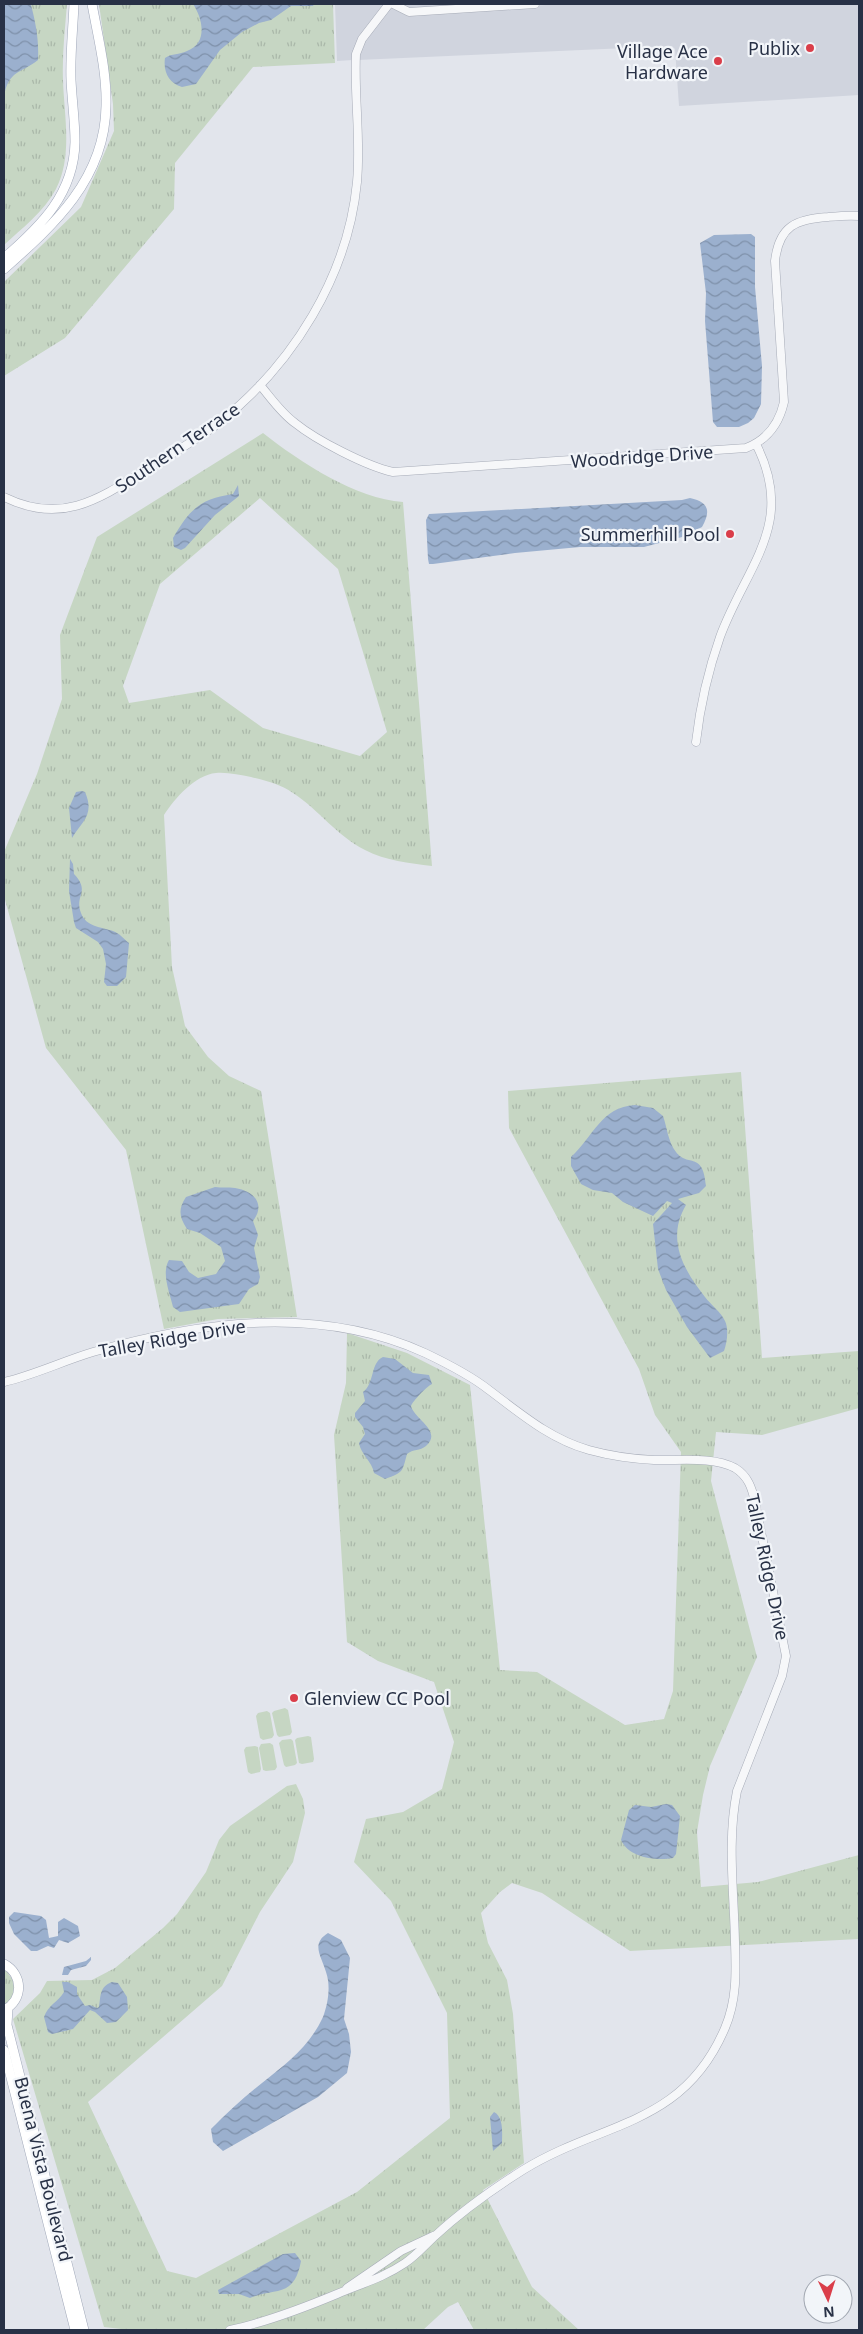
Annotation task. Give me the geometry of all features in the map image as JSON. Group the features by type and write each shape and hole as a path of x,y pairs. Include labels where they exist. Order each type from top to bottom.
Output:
{"main road":[{"path":"4,258 45,221 63,193 71,171 75,142 71,80 74,4"},
{"path":"4,269 62,216 77,194 98,151 105,122 106,91 92,4"},
{"path":"4,1964 15,1972 19,1987 14,2002 6,2009"},
{"name":"Buena Vista Boulevard","path":"6,2009 7,2025 84,2330"},
{"name":"Buena Vista Boulevard","path":"4,2050 75,2330"},
{"path":"34,2172 44,2170"}],"street":[{"path":"391,4 409,12 535,4"},
{"name":"Southern Terrace","path":"4,497 18,504 40,509 71,508 88,504 104,496 202,434 260,385 281,363 314,314 340,255 352,211 359,157 356,54 362,39 391,4"},
{"path":"696,742 707,682 720,638 760,552 769,527 769,473 756,444 765,437 777,422 784,402 775,261 779,241 789,228 805,219 857,215"},
{"name":"Woodridge Drive","path":"260,385 289,418 301,427 369,464 393,472 738,449 756,444"},
{"name":"Talley Ridge Drive","path":"4,1382 92,1352 173,1334 278,1321 326,1324 376,1335 426,1353 487,1388 535,1425 558,1438 587,1449 616,1456 724,1464 741,1472 748,1480 759,1519 786,1656 782,1676 737,1791 731,1842 735,1996 724,2029 702,2068 686,2086 655,2111 636,2121 560,2150 525,2169 480,2199 435,2236 424,2249 390,2273 287,2315 230,2330"},
{"name":"Talley Ridge Drive","path":"4,1386 14,1380"},
{"name":"Talley Ridge Drive","path":"339,2293 401,2250 435,2236"}],"shaded area":[{"path":"335,4 386,4 353,60 337,61"},
{"path":"397,4 491,4 409,9"},
{"path":"559,4 859,4 859,95 679,106 675,49 672,46 358,60 360,48 391,6 409,15"}],"green space":[{"path":"4,4 67,4 63,71 66,149 61,176 56,189 45,205 4,245"},
{"path":"99,4 333,4 335,63 253,67 175,163 174,209 65,338 4,376 4,282 81,207 114,131 113,104"},
{"path":"263,433 294,456 329,477 366,494 403,502 432,866 406,863 373,854 346,838 293,793 268,781 251,777 216,773 201,778 186,788 164,815 172,967 185,1026 208,1057 229,1076 261,1091 297,1317 218,1319 164,1329 126,1150 46,1048 4,896 4,852 37,774 62,699 60,635 97,537","holes":["260,498 338,569 387,732 360,756 263,728 210,690 129,703 123,686 160,584"]},
{"path":"741,1072 762,1358 859,1351 859,1408 762,1435 716,1432 711,1481 757,1657 710,1766 697,1832 701,1887 758,1882 859,1855 859,1939 630,1951 542,1893 512,1883 500,1892 481,1913 488,1943 507,1980 513,2014 524,2163 483,2190 532,2287 579,2330 474,2330 458,2302 448,2307 423,2330 130,2330 104,2327 13,2019 40,1993 47,1981 92,1980 115,1968 163,1928 177,1914 206,1872 219,1840 230,1826 287,1786 296,1784 303,1799 305,1813 293,1862 260,1912 222,1986 88,2102 167,2271 196,2278 357,2192 450,2118 447,2013 391,1901 354,1862 366,1819 403,1812 442,1789 454,1742 434,1682 378,1661 347,1642 334,1435 346,1383 347,1333 407,1353 470,1385 500,1670 537,1672 625,1725 664,1719 673,1691 681,1452 655,1415 639,1369 509,1128 508,1091"},
{"path":"285,1708 288,1710 292,1732 290,1735 279,1737 272,1713"},
{"path":"267,1711 270,1713 274,1735 272,1738 263,1740 260,1738 256,1716 258,1713"},
{"path":"308,1736 311,1737 314,1759 313,1762 302,1764 299,1763 295,1740"},
{"path":"291,1739 297,1763 286,1767 279,1743 282,1740"},
{"path":"270,1743 273,1745 277,1767 275,1770 266,1771 263,1770 259,1748 261,1744"},
{"path":"246,1747 258,1747 261,1769 260,1772 251,1774 248,1772 244,1750"},
{"path":"4,1968 15,1983 13,1998 4,2007"}],"water":[{"path":"4,4 31,5 37,32 38,60 12,77 4,96"},
{"path":"193,4 314,4 313,6 291,6 271,20 259,23 242,32 220,50 196,84 182,87 170,80 165,68 165,58 194,47 201,37 201,23"},
{"path":"751,234 755,237 755,287 762,366 761,404 754,418 748,423 739,427 717,427 713,422 705,321 706,293 700,243 714,235"},
{"path":"238,485 239,496 215,515 185,548 181,550 174,547 173,538 185,520 197,507 212,499 233,494"},
{"path":"690,498 705,505 707,516 702,527 682,537 644,547 580,547 429,564 426,520 429,514 682,500"},
{"path":"76,792 85,792 88,800 88,812 72,838 69,808"},
{"path":"70,859 73,864 74,874 81,885 79,907 83,918 94,926 115,932 129,943 126,977 117,986 107,986 104,982 106,964 103,949 98,942 76,928 69,891"},
{"path":"635,1105 653,1108 663,1116 669,1139 676,1152 681,1157 698,1164 702,1168 706,1186 699,1193 678,1199 686,1205 677,1230 677,1242 684,1265 690,1276 726,1324 727,1336 724,1351 710,1358 687,1327 666,1290 658,1269 653,1224 672,1203 667,1201 653,1216 623,1202 612,1193 593,1190 581,1184 571,1166 571,1157 606,1117 623,1107"},
{"path":"215,1187 242,1190 248,1192 256,1199 258,1209 253,1221 258,1235 254,1248 260,1277 258,1284 249,1289 239,1304 180,1312 173,1307 167,1284 166,1271 169,1260 182,1261 189,1272 198,1278 216,1274 225,1261 221,1247 200,1233 187,1229 180,1213 186,1197"},
{"path":"383,1357 395,1359 413,1373 429,1375 432,1384 420,1394 411,1406 413,1411 430,1430 430,1441 424,1448 407,1454 401,1471 385,1479 374,1473 362,1451 359,1443 365,1434 363,1427 355,1417 355,1413 365,1401 363,1392 369,1384 374,1368"},
{"path":"666,1804 672,1805 680,1816 676,1854 673,1858 644,1857 630,1851 621,1840 629,1810 635,1805 651,1807"},
{"path":"14,1912 41,1916 46,1920 49,1938 58,1936 58,1922 64,1918 78,1926 80,1936 68,1943 59,1940 54,1948 48,1946 37,1951 31,1951 14,1934 9,1923 9,1917"},
{"path":"328,1933 341,1940 350,1958 344,2019 349,2034 351,2052 347,2073 318,2097 223,2151 213,2142 211,2129 242,2099 297,2054 311,2037 323,2017 329,1989 318,1946 323,1937"},
{"path":"91,1957 86,1966 71,1970 68,1975 62,1975 64,1967 86,1961"},
{"path":"62,1982 68,1982 77,1987 77,1994 85,2006 90,2005 97,2008 99,2007 101,1992 105,1986 112,1982 118,1983 127,1997 128,2010 116,2022 107,2023 90,2010 73,2029 52,2034 48,2032 44,2017 48,2009 64,1992"},
{"path":"494,2112 501,2122 502,2143 493,2151 490,2117"},
{"path":"295,2253 301,2261 294,2281 288,2287 250,2298 239,2294 219,2294 218,2290 283,2254"}],"place":[{"name":"Publix","path":"810,48"},
{"name":"Village Ace Hardware","path":"718,61"},
{"name":"Summerhill Pool","path":"730,534"},
{"name":"Glenview CC Pool","path":"294,1698"}]}
